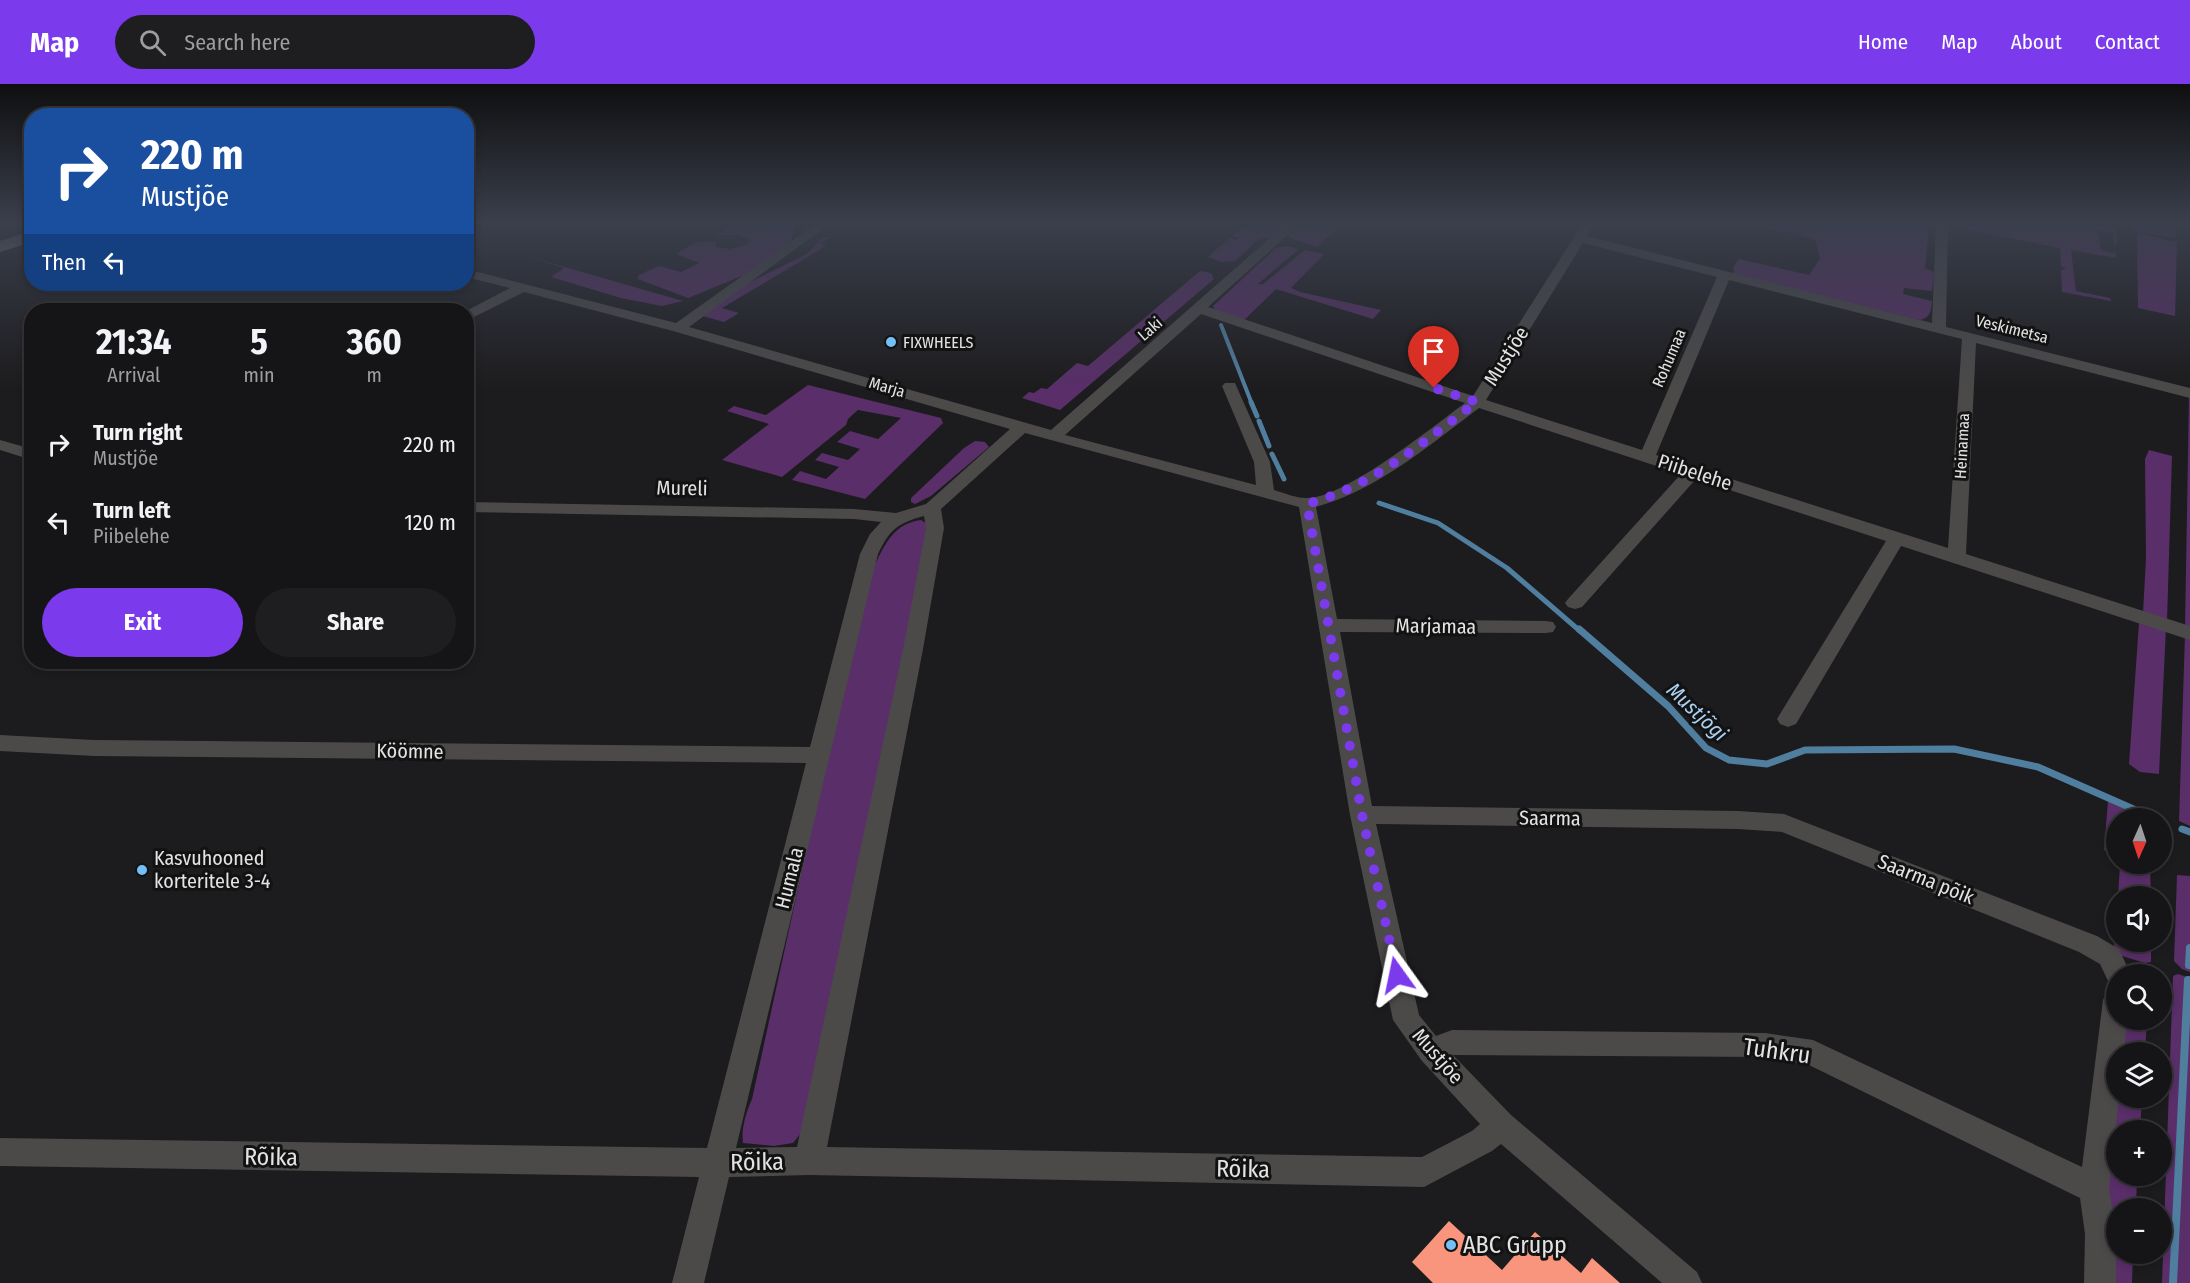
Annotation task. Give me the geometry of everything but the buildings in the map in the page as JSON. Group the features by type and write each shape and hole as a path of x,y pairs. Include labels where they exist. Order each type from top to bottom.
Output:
{"street":[{"name":"Marja","path":"490,279 678,328 1054,436 1307,504"},
{"path":"678,328 747,279"},
{"name":"Laki","path":"1054,436 1233,279"},
{"name":"Mustjõe","path":"1554,279 1477,402 1396,462 1351,489 1307,504 1362,815 1407,1020 1432,1052 1502,1125 1686,1283"},
{"name":"Rohumaa","path":"1647,457 1723,279"},
{"name":"Veskimetsa","path":"1744,279 2190,393"},
{"path":"1939,329 1940,279"},
{"path":"474,313 523,287"},
{"name":"Piibelehe","path":"1200,309 1477,402 2190,633"},
{"name":"Heinamaa","path":"1957,556 1969,336"},
{"path":"1230,386 1262,462 1266,493"},
{"path":"896,518 932,508 1023,426"},
{"path":"0,445 24,452"},
{"path":"1575,603 1692,471"},
{"name":"Mureli","path":"474,507 843,514 896,518"},
{"path":"809,1161 913,649 935,528 932,508"},
{"name":"Humala","path":"688,1283 720,1163 869,554 879,534 896,518"},
{"path":"1788,719 1896,539"},
{"name":"Marjamaa","path":"1327,625 1546,627"},
{"name":"Köömne","path":"0,743 94,748 819,755"},
{"name":"Saarma","path":"1362,815 1738,820"},
{"name":"Saarma põik","path":"1738,820 1784,822 2088,944 2112,964"},
{"path":"2100,1283 2100,1234 2094,1189 2113,1030"},
{"name":"Tuhkru","path":"1432,1052 1452,1042 1464,1042 1765,1045 1812,1053 2094,1189"},
{"name":"Rõika","path":"0,1152 720,1163 809,1161 1424,1172 1482,1141 1502,1125"}],"shaded area":[{"path":"558,279 606,279 683,301 662,306 621,298"},
{"path":"638,279 734,279 688,298"},
{"path":"756,279 771,279 722,308 739,313 724,322 703,316"},
{"path":"1191,279 1214,279 1060,410 1022,398 1029,392 1034,393 1041,388 1047,389 1077,363 1088,366"},
{"path":"1242,279 1264,279 1258,284 1263,284 1269,279 1300,279 1291,288 1381,310 1373,319 1276,289 1243,321 1215,310 1213,306"},
{"path":"1754,279 1933,279 1932,291 1904,288 1903,294 1932,301 1926,318 1920,320"},
{"path":"2061,279 2075,279 2076,291 2110,298 2111,301 2062,292"},
{"path":"2138,279 2176,279 2175,316 2138,308"},
{"path":"808,385 941,418 943,423 865,499 792,480 800,471 826,479 839,467 815,460 822,453 848,460 860,449 837,442 850,431 878,439 901,418 858,410 848,419 846,425 782,477 722,460 769,424 727,411 734,406 766,415"},
{"path":"2190,395 2190,630 2185,628"},
{"path":"975,441 985,442 989,447 931,496 915,504 911,502 911,498 964,448"},
{"path":"2149,450 2172,456 2167,622 2143,613 2146,558 2145,459"},
{"path":"921,520 929,525 806,1127 793,1143 774,1146 743,1143 744,1121 752,1099 808,843 875,565 892,535 904,525"},
{"path":"2139,623 2166,628 2159,774 2140,772 2129,764"},
{"path":"2185,634 2190,636 2190,826 2179,821"},
{"path":"2108,801 2123,808 2107,808"},
{"path":"2106,826 2106,851 2104,850"},
{"path":"2119,874 2150,874 2151,886 2119,886"},
{"path":"2177,875 2190,876 2190,972 2182,969 2174,961"},
{"path":"2118,952 2151,952 2151,962 2145,963 2119,955"},
{"path":"2178,974 2190,978 2190,1283 2162,1283 2163,1264 2172,1264 2172,1198 2165,1198 2165,1186 2172,1186 2172,1120 2168,1120 2168,1108 2172,1108 2171,1042 2173,976"},
{"path":"2122,1030 2146,1030 2146,1042 2120,1042"},
{"path":"2111,1108 2141,1108 2141,1120 2110,1120"},
{"path":"2107,1186 2137,1186 2136,1198 2107,1198"},
{"path":"2109,1264 2133,1264 2132,1283 2110,1283"}],"waterway":[{"path":"1221,325 1252,404"},
{"path":"1251,402 1257,416"},
{"path":"1259,421 1269,446"},
{"path":"1272,454 1284,479"},
{"name":"Mustjõgi","path":"1379,503 1438,523 1507,568 1580,631"},
{"name":"Mustjõgi","path":"1579,629 1668,706 1706,748 1729,760 1767,764 1805,750 1954,749 2038,767 2131,808"},
{"name":"Mustjõgi","path":"2182,829 2190,832"},
{"path":"2189,965 2190,948"},
{"path":"2173,1283 2188,980"}],"place":[{"name":"FIXWHEELS","path":"891,342"},
{"name":"Kasvuhooned korteritele 3-4","path":"142,870"},
{"name":"ABC Grupp","path":"1451,1245"}],"route":[{"path":"1397,975 1362,815 1307,504 1351,489 1396,462 1477,402 1434,388"}]}
